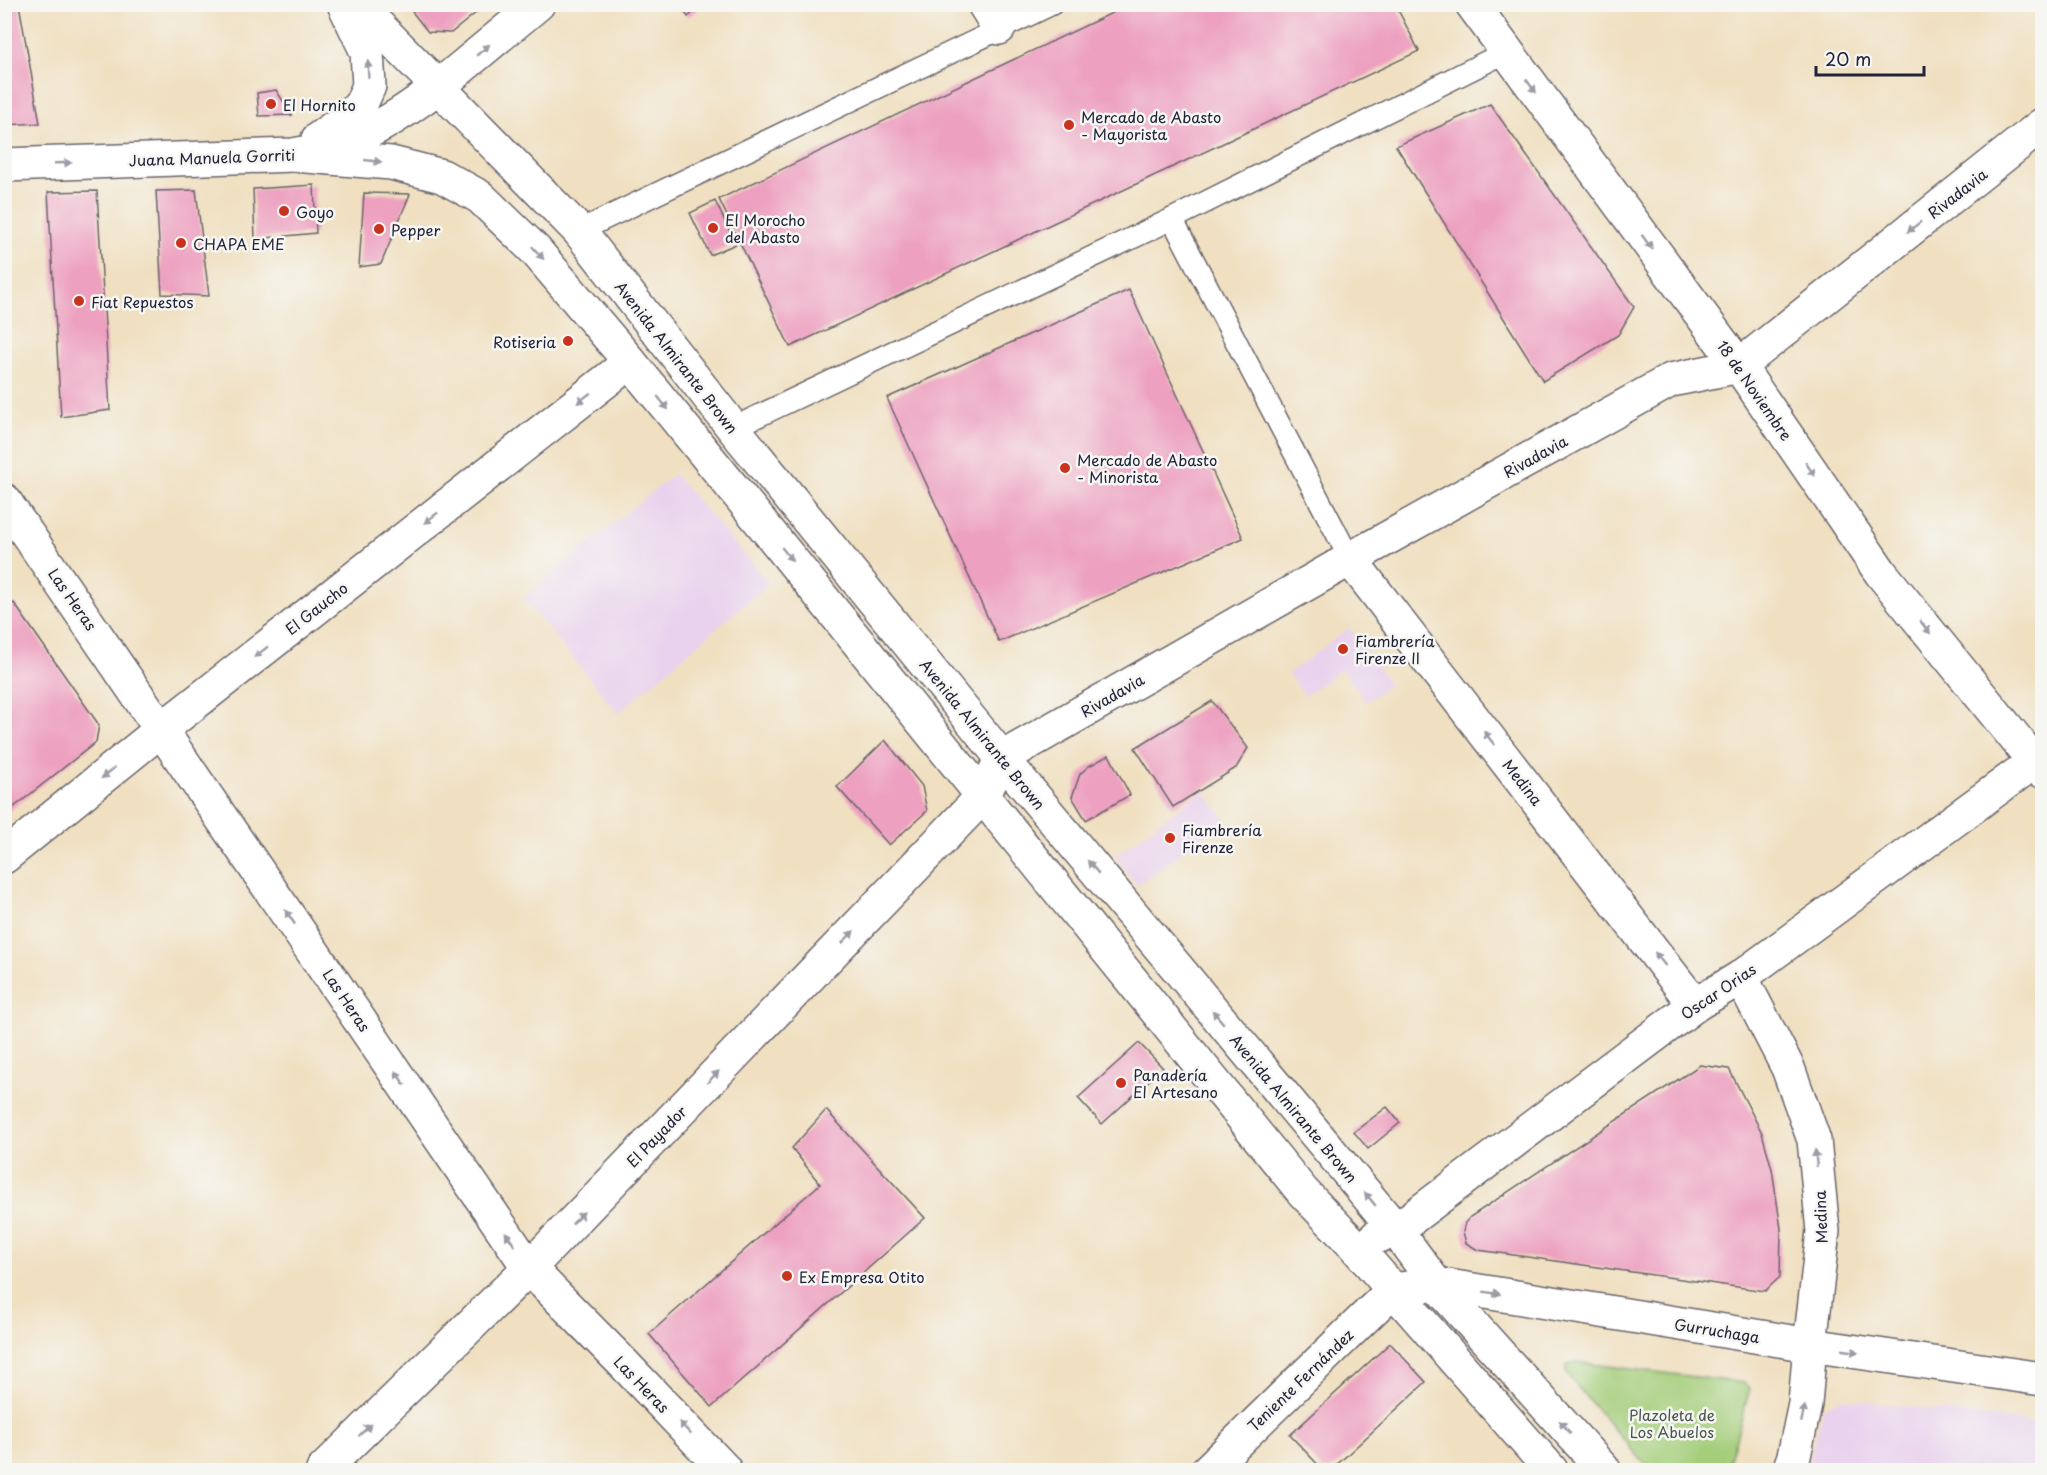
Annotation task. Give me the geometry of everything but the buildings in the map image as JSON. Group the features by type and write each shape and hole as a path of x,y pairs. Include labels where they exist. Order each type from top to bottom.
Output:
{"street":[{"path":"294,155 351,115 361,104 369,86 367,52 344,4"},
{"name":"Avenida Almirante Brown","path":"357,4 579,231 733,428 1002,758 1396,1230 1436,1284 1604,1470"},
{"name":"Juana Manuela Gorriti","path":"4,165 294,155 332,147 366,132 418,102 538,4"},
{"name":"18 de Noviembre","path":"1472,4 1739,366 1881,573 2040,763"},
{"name":"Rivadavia","path":"1002,758 1350,559 1671,380 1739,366 2043,125"},
{"path":"294,155 391,163 442,176 480,197 535,250 630,362 1303,1192 1353,1244 1551,1470"},
{"name":"El Gaucho","path":"4,857 162,729 630,362"},
{"name":"Las Heras","path":"4,500 529,1268 725,1470"},
{"name":"Medina","path":"1350,559 1695,1005"},
{"name":"El Payador","path":"323,1470 529,1268 983,796 1002,758"},
{"name":"Oscar Orias","path":"1353,1244 1396,1230 1695,1005 1741,977 2040,763"},
{"name":"Medina","path":"1741,977 1788,1068 1814,1140 1824,1231 1805,1404 1789,1470"},
{"name":"Gurruchaga","path":"1393,1290 1436,1284 1810,1345 2043,1378"},
{"name":"Teniente Fernández","path":"1208,1470 1393,1290"}],"lane":[{"path":"579,231 992,16 1052,4"},
{"path":"733,428 1172,219 1506,52"},
{"path":"1172,219 1350,559"}],"shaded area":[{"path":"674,474 769,583 618,713 523,598"},
{"name":"Fiambrería Firenze II","path":"1349,628 1390,684 1366,702 1342,669 1305,696 1288,674"},
{"name":"Fiambrería Firenze","path":"1203,790 1226,820 1137,885 1115,856"},
{"path":"1843,1398 2042,1424 2042,1470 1807,1470 1824,1406"}],"green space":[{"name":"Plazoleta de Los Abuelos","path":"1575,1362 1744,1383 1749,1388 1749,1392 1727,1470 1650,1470 1568,1376 1566,1366"}],"place":[{"name":"El Hornito","path":"271,104"},
{"name":"Mercado de Abasto - Mayorista","path":"1069,125"},
{"name":"Goyo","path":"284,211"},
{"name":"El Morocho del Abasto","path":"713,228"},
{"name":"Pepper","path":"379,229"},
{"name":"CHAPA EME","path":"181,243"},
{"name":"Fiat Repuestos","path":"79,301"},
{"name":"Rotiseria","path":"568,341"},
{"name":"Mercado de Abasto - Minorista","path":"1065,468"},
{"name":"Fiambrería Firenze II","path":"1343,649"},
{"name":"Fiambrería Firenze","path":"1170,838"},
{"name":"Panadería El Artesano","path":"1121,1083"},
{"name":"Ex Empresa Otito","path":"787,1276"}]}
